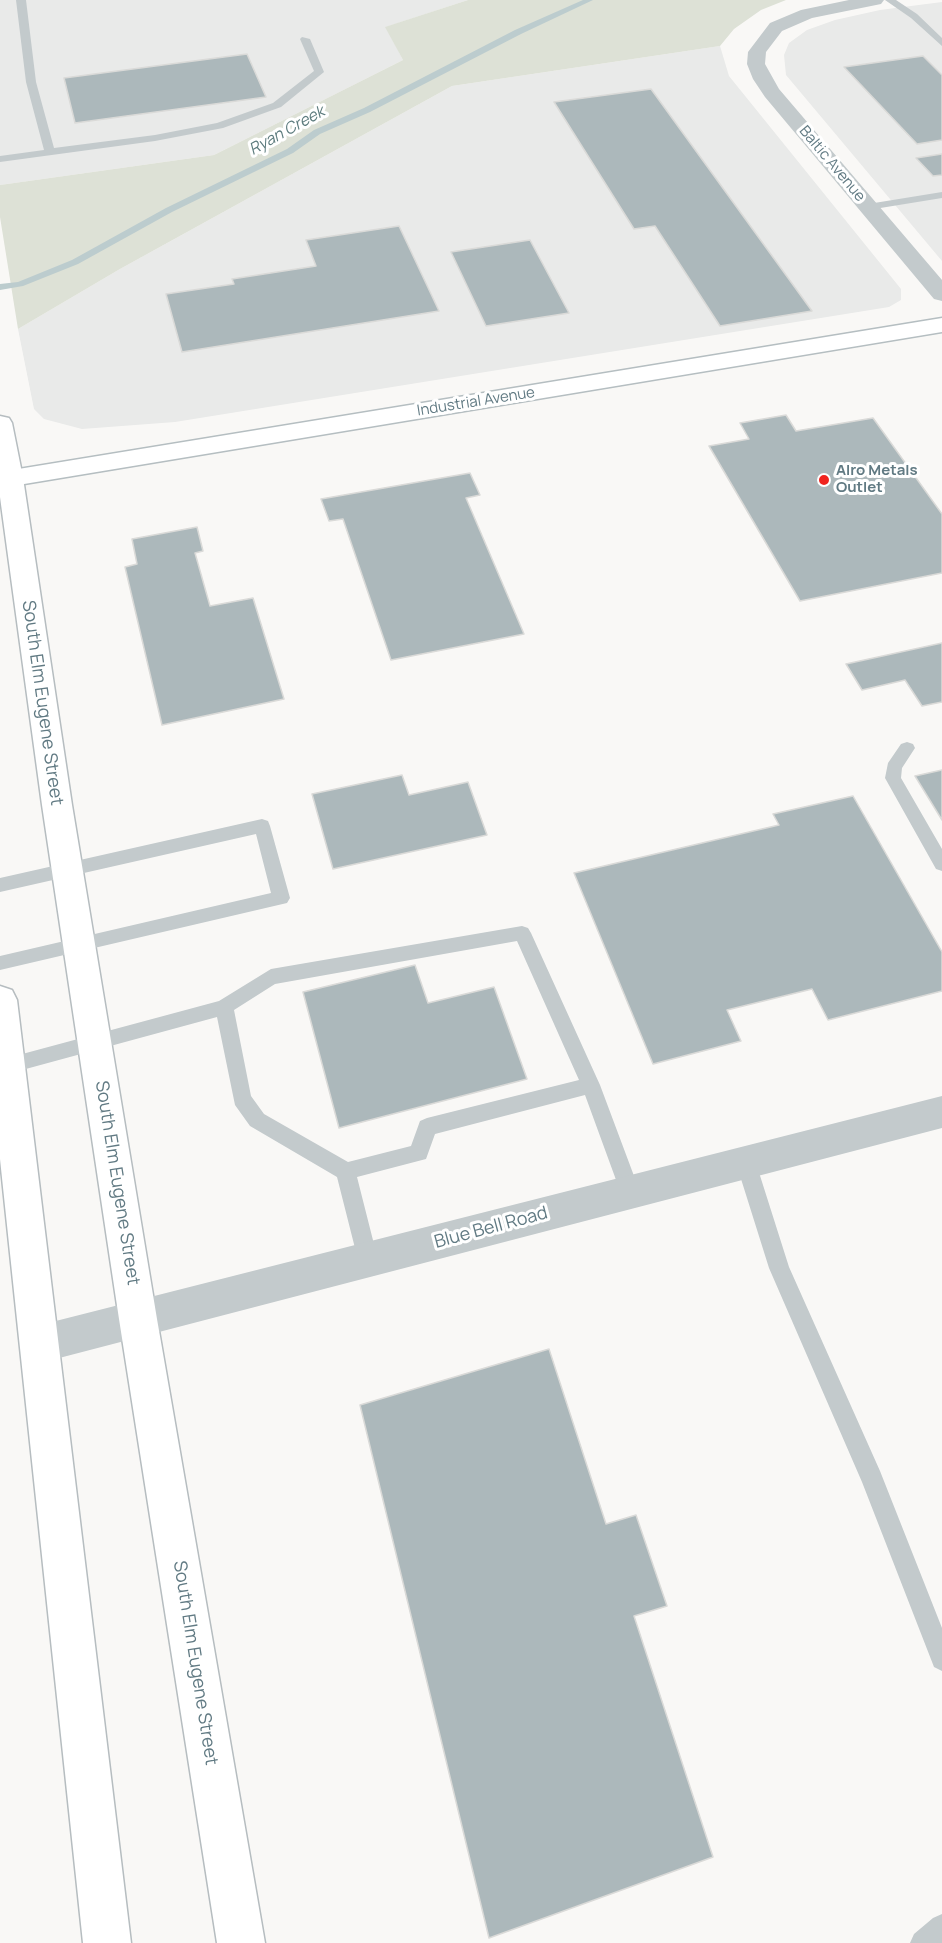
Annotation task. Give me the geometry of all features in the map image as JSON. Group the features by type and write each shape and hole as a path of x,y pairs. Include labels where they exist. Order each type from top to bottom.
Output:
{"main road":[{"name":"Industrial Avenue","path":"5,479 942,326"},
{"name":"South Elm Eugene Street","path":"0,423 5,479 138,1319 241,1943"},
{"path":"0,1000 4,1067 40,1344 107,1943"}],"street":[{"name":"Baltic Avenue","path":"875,0 807,14 776,27 758,52 756,64 762,79 942,294"},
{"name":"Blue Bell Road","path":"40,1344 942,1112"}],"lane":[{"path":"21,0 31,82 50,152"},
{"path":"890,0 914,16 942,43"},
{"path":"0,159 155,138 219,126 277,105 319,72 305,39"},
{"path":"868,207 942,195"},
{"path":"907,748 894,767 893,778 942,864"},
{"path":"0,885 262,826 280,898 0,963"},
{"path":"4,1067 224,1007 271,977 522,933 591,1085 630,1192"},
{"path":"224,1007 242,1099 257,1120 346,1171 419,1153 427,1127 591,1085"},
{"path":"746,1163 779,1268 872,1479 942,1659"},
{"path":"346,1171 368,1260"},
{"path":"923,1943 942,1928"}],"shaded area":[{"path":"0,0 468,0 386,27 403,60 214,155 0,185"},
{"path":"468,0 786,0 761,10 734,29 720,46 452,86 120,269 18,329 0,217 0,185 214,155 403,60 385,27"},
{"path":"942,2 942,261 786,75 784,55 789,43 807,30 835,20 880,10"},
{"path":"720,46 729,76 901,289 901,300 889,307 175,422 82,429 44,419 34,409 18,329 120,269 452,86"}],"building":[{"path":"247,54 266,97 75,123 64,78"},
{"path":"923,56 942,75 942,140 917,144 844,67"},
{"path":"651,89 812,311 720,326 655,226 634,229 554,102"},
{"path":"942,154 942,175 933,176 916,158"},
{"path":"399,226 439,311 182,352 166,294 234,284 232,279 316,266 306,240"},
{"path":"530,240 569,313 486,326 451,252"},
{"name":"Alro Metals Outlet","path":"786,415 796,431 873,418 942,514 942,573 800,601 709,446 749,439 740,423"},
{"path":"470,473 480,495 466,498 524,634 391,660 343,519 329,521 321,499"},
{"path":"197,527 203,551 195,553 210,606 253,598 284,699 162,725 125,567 137,564 132,539"},
{"path":"942,643 942,702 922,706 905,680 862,690 846,664"},
{"path":"942,770 942,820 915,776"},
{"path":"402,775 409,795 468,782 487,835 333,869 312,794"},
{"path":"853,796 942,952 942,991 828,1020 812,989 727,1010 741,1041 653,1064 574,873 779,825 773,814"},
{"path":"415,965 428,1003 494,987 527,1079 339,1128 303,992"},
{"path":"549,1349 606,1524 636,1515 667,1606 634,1616 713,1857 489,1938 360,1405"}],"waterway":[{"name":"Ryan Creek","path":"0,287 20,284 75,262 169,210 290,151 317,132 367,110 518,32 589,0"}],"place":[{"name":"Alro Metals Outlet","path":"824,480"}]}
